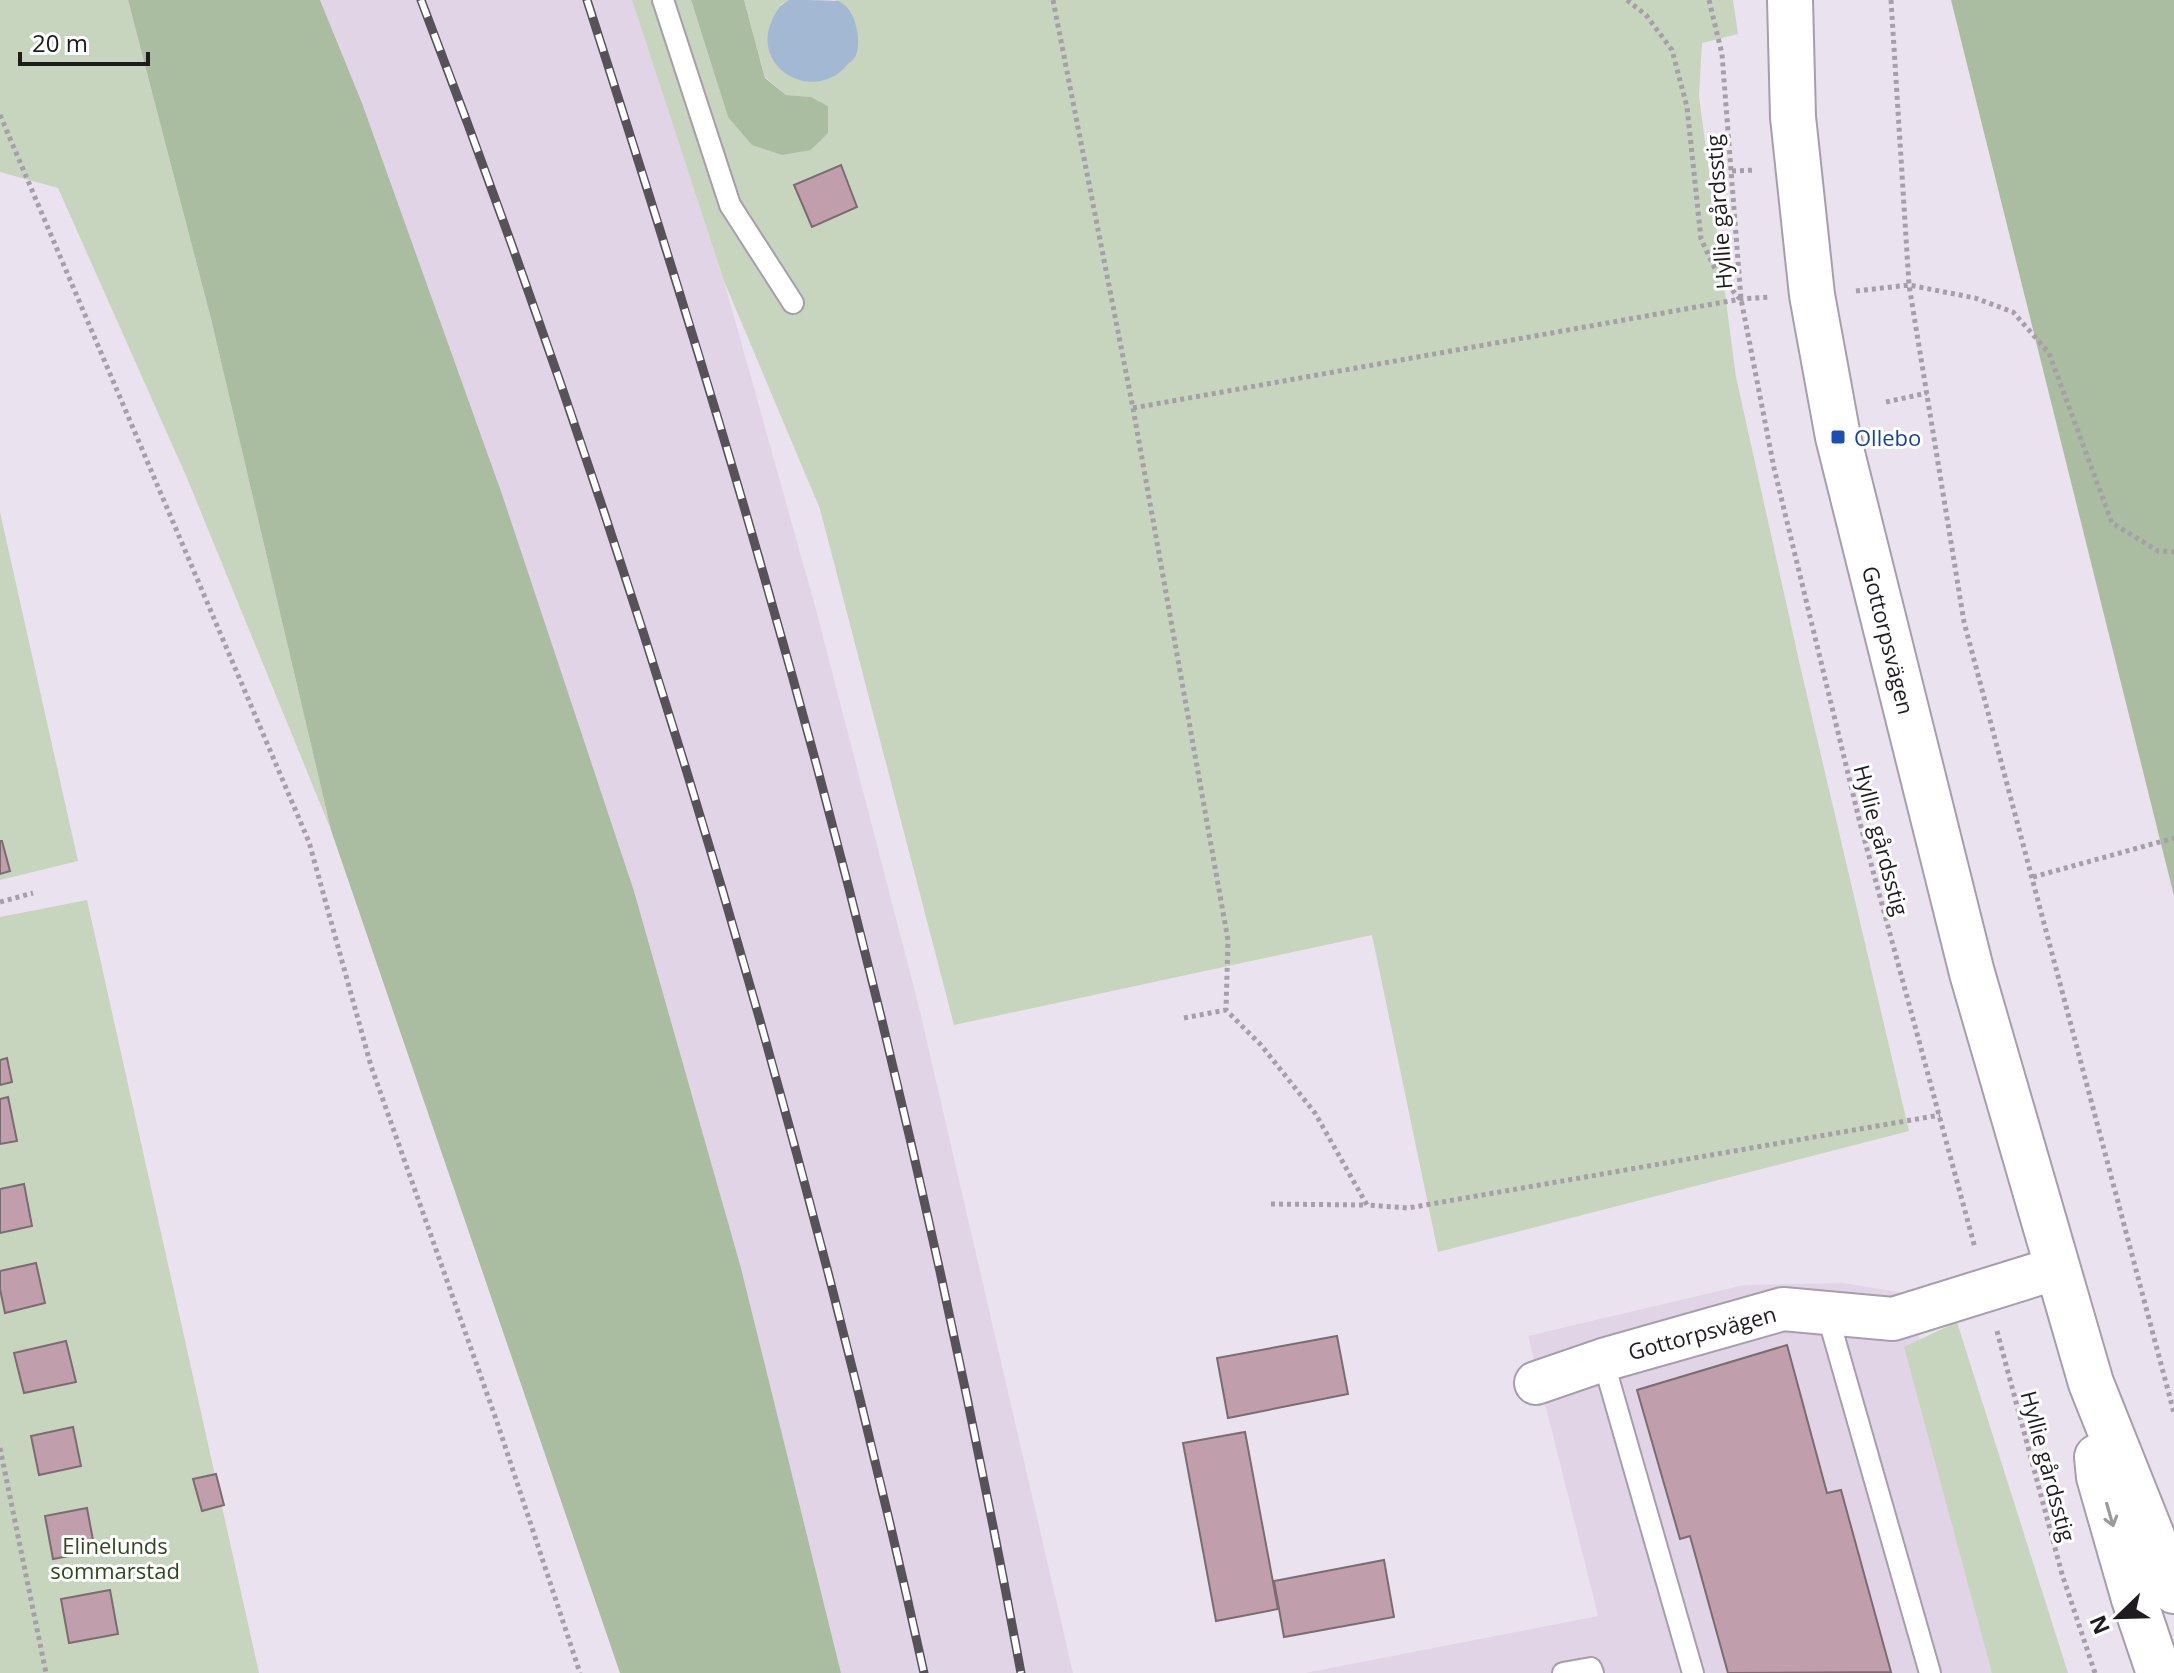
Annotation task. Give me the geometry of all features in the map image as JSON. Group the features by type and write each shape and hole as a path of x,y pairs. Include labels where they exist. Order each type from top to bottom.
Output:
{"street":[{"name":"Gottorpsvägen","path":"1790,0 1793,117 1812,295 1838,437 1972,973 2057,1268 2091,1383 2174,1591"},
{"name":"Gottorpsvägen","path":"1536,1383 1603,1360 1783,1309 1893,1319 2057,1268"},
{"name":"Gottorpsvägen","path":"2091,1383 2099,1477 2159,1673"}],"lane":[{"path":"663,0 730,205 793,303"},
{"path":"1827,1313 1930,1673"},
{"path":"1603,1360 1693,1673"},
{"path":"1563,1673 1591,1668 1593,1673"}],"path":[{"path":"1053,0 1133,408 1228,940 1226,1010 1261,1045 1315,1113 1367,1205"},
{"path":"1627,0 1646,15 1672,50 1687,107 1701,239 1717,273 1741,299"},
{"name":"Hyllie gårdsstig","path":"1709,0 1722,54 1741,299 1774,468 1860,823 2062,1574 2095,1673"},
{"path":"1891,0 1909,285 1964,622 2174,1413"},
{"path":"0,115 309,842 371,1066 497,1422 580,1673"},
{"path":"1732,171 1758,169"},
{"path":"1909,285 1975,298 2013,312 2049,353 2112,523 2158,551 2174,552"},
{"path":"1133,408 1741,299"},
{"path":"1886,402 1927,393"},
{"path":"2033,877 2174,838"},
{"path":"0,902 33,893"},
{"path":"1184,1018 1226,1010"},
{"path":"1271,1204 1408,1208 1940,1115"},
{"path":"0,1448 46,1673"}],"shaded area":[{"path":"320,0 632,0 724,281 815,606 919,1007 1073,1673 841,1673 741,1268 634,891 502,494 362,103"},
{"path":"1843,1283 1905,1293 2028,1673 1305,1673 1598,1616 1528,1336 1744,1285"}],"green space":[{"path":"0,0 128,0 211,319 331,830 187,478 58,188 0,172"},
{"path":"128,0 320,0 362,103 502,494 634,891 741,1268 841,1673 620,1673 331,830 211,319"},
{"path":"632,0 691,0 728,117 811,150 827,133 828,106 811,97 786,95 765,77 744,0 789,0 780,5 845,5 835,0 1733,0 1738,34 1702,43 1699,96 1736,377 1909,1131 1438,1252 1372,935 954,1025 820,509 724,281"},
{"path":"691,0 744,0 765,78 786,95 811,97 828,106 828,133 811,150 782,155 752,145 728,117"},
{"path":"1951,0 2174,0 2174,896"},
{"path":"0,512 78,861 0,880"},
{"name":"Elinelunds sommarstad","path":"87,900 259,1673 0,1673 0,917"},
{"path":"1957,1322 2068,1673 1992,1673 1904,1347"}],"water":[{"path":"789,0 838,1 849,10 856,24 858,48 854,59 834,76 803,81 788,75 769,52 768,36 773,18"}],"building":[{"path":"841,165 857,207 812,227 794,185"},
{"path":"0,841 10,871 0,874"},
{"path":"7,1058 12,1082 0,1085 0,1060"},
{"path":"8,1097 17,1141 0,1144 0,1099"},
{"path":"24,1184 32,1226 0,1233 0,1189"},
{"path":"36,1263 45,1303 5,1313 0,1271"},
{"path":"1337,1336 1348,1394 1228,1418 1217,1358"},
{"path":"66,1341 76,1382 24,1393 14,1353"},
{"path":"1787,1345 1827,1493 1841,1490 1891,1672 1728,1673 1690,1536 1680,1539 1637,1390"},
{"path":"73,1427 81,1466 39,1475 31,1436"},
{"path":"1245,1432 1278,1609 1216,1621 1183,1443"},
{"path":"216,1474 224,1505 202,1511 193,1479"},
{"path":"87,1508 95,1551 53,1559 45,1516"},
{"path":"1384,1560 1394,1617 1284,1637 1274,1581"},
{"path":"110,1590 118,1634 69,1643 61,1599"}],"railway":[{"path":"421,0 570,411 704,827 822,1248 924,1673"},
{"path":"587,0 725,442 841,858 908,1128 968,1400 1021,1673"}],"place":[{"name":"Ollebo","path":"1838,437"}]}
